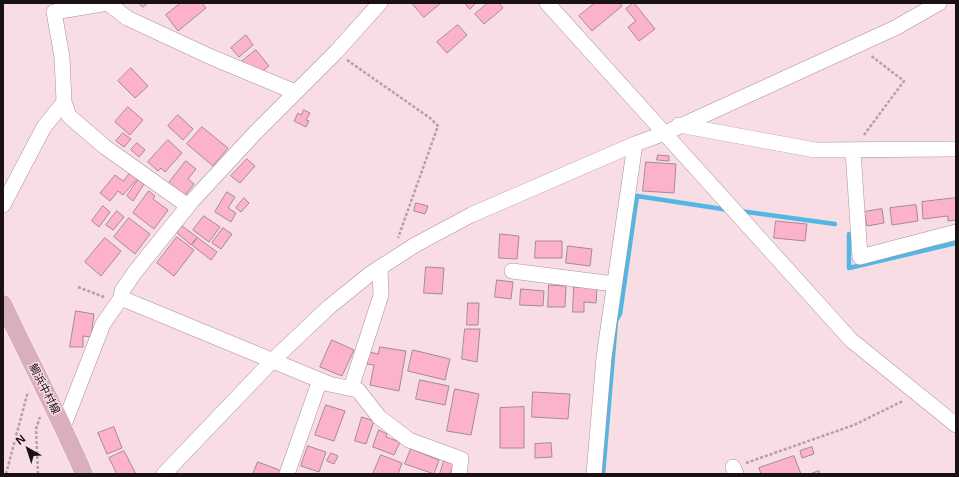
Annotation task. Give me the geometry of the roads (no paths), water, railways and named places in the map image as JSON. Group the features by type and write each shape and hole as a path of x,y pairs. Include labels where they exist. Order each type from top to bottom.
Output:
{"main road":[{"name":"鯛浜中村線","path":"3,304 63,427 84,474"}],"street":[{"path":"188,206 99,142 69,116 64,102 62,57 54,8 108,3 127,18 211,57 295,92"},
{"path":"63,427 103,324 135,272 188,206 255,133 336,52 380,3"},
{"path":"547,3 665,132 851,340 956,425"},
{"path":"164,474 272,361 329,307 370,274 415,245 471,215 679,126 895,28 939,3"},
{"path":"3,204 44,127 64,102"},
{"path":"679,126 815,150 956,149"},
{"path":"594,474 604,357 635,144"},
{"path":"853,150 860,257 956,232"},
{"path":"351,388 381,295 385,264"},
{"path":"512,271 527,279 614,284"},
{"path":"119,300 329,384 358,390 379,417 409,440 461,458 459,474"},
{"path":"287,474 320,380"}],"waterway":[{"path":"603,474 616,321 620,314 637,196 729,210"},
{"path":"740,211 835,224"},
{"path":"849,234 849,268 956,243"}]}
